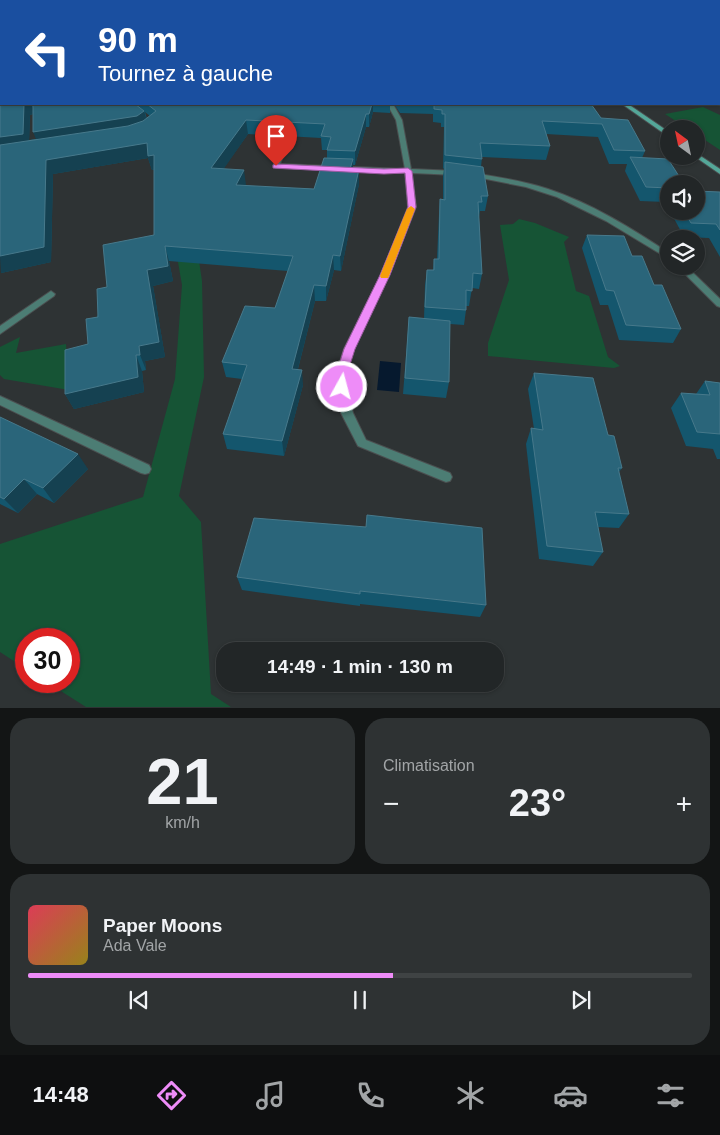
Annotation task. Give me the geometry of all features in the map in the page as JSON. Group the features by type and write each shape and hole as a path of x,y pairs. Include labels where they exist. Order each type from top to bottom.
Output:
{"main road":[{"path":"626,105 660,129"},
{"path":"705,161 720,172"}],"street":[{"path":"391,105 399,120 412,207 385,275 349,349 342,387 346,413 362,443 446,477"},
{"path":"283,149 276,166 384,172 459,173 545,190 588,209 660,251"},
{"path":"690,275 720,304"},
{"path":"0,331 51,294"},
{"path":"0,400 145,469"}],"green space":[{"path":"703,107 720,115 720,150 705,140 705,120 674,120 665,114"},
{"path":"519,219 535,223 569,237 564,242 576,291 589,296 608,357 620,366 614,368 488,356 488,343 509,280 500,225 513,224"},
{"path":"194,227 202,281 204,377 179,496 201,522 211,694 231,707 86,707 64,693 80,693 80,628 15,628 15,662 0,652 0,544 143,497 175,379 182,285 175,245"},
{"path":"20,337 16,353 66,344 69,390 4,379 0,375 0,347"}],"water":[{"path":"380,361 401,363 399,392 377,390"}],"building":[{"path":"0,105 24,105 23,134 0,137"},
{"path":"33,105 136,105 144,111 137,116 33,132"},
{"path":"148,105 372,105 369,114 366,114 355,151 327,150 331,137 321,136 325,124 246,120 211,168 244,170 236,185 314,189 324,158 353,159 350,169 359,169 340,256 333,255 326,286 314,285 292,369 302,370 282,441 223,434 247,365 222,362 245,306 275,308 293,256 165,246 168,266 147,270 159,342 139,346 140,355 136,355 138,377 65,394 65,350 88,344 86,319 98,317 97,289 107,287 103,245 154,235 154,155 148,156 147,143 46,160 44,247 0,256 0,145 128,126 143,121 156,111"},
{"path":"434,105 592,105 601,118 628,120 645,151 614,150 602,124 542,121 550,146 480,143 482,159 445,155 445,114 442,114 442,110 434,109"},
{"path":"630,157 660,159 660,165 672,165 678,175 660,175 660,188 646,187"},
{"path":"445,162 483,167 488,196 481,196 482,202 478,202 482,274 473,273 472,291 466,290 466,310 425,307 427,270 434,270 434,259 439,259 440,199 445,200"},
{"path":"705,191 720,192 720,230 716,224 691,223 689,220 705,220"},
{"path":"587,235 624,236 632,256 642,256 654,285 662,285 681,329 626,325 614,291 606,290"},
{"path":"409,317 450,321 449,382 405,378"},
{"path":"534,373 593,378 608,435 614,436 622,468 618,468 629,514 595,512 603,552 547,546 531,428 543,430"},
{"path":"705,381 720,383 720,434 697,432 681,393 710,395"},
{"path":"0,417 78,454 43,488 24,479 4,499 0,497"},
{"path":"367,515 482,528 486,605 360,591 360,594 237,577 254,518 366,527"}],"slow traffic":[{"path":"384,276 411,209"}],"route":[{"path":"276,166 384,172 408,171 412,207 385,275 349,349 342,387"}]}
